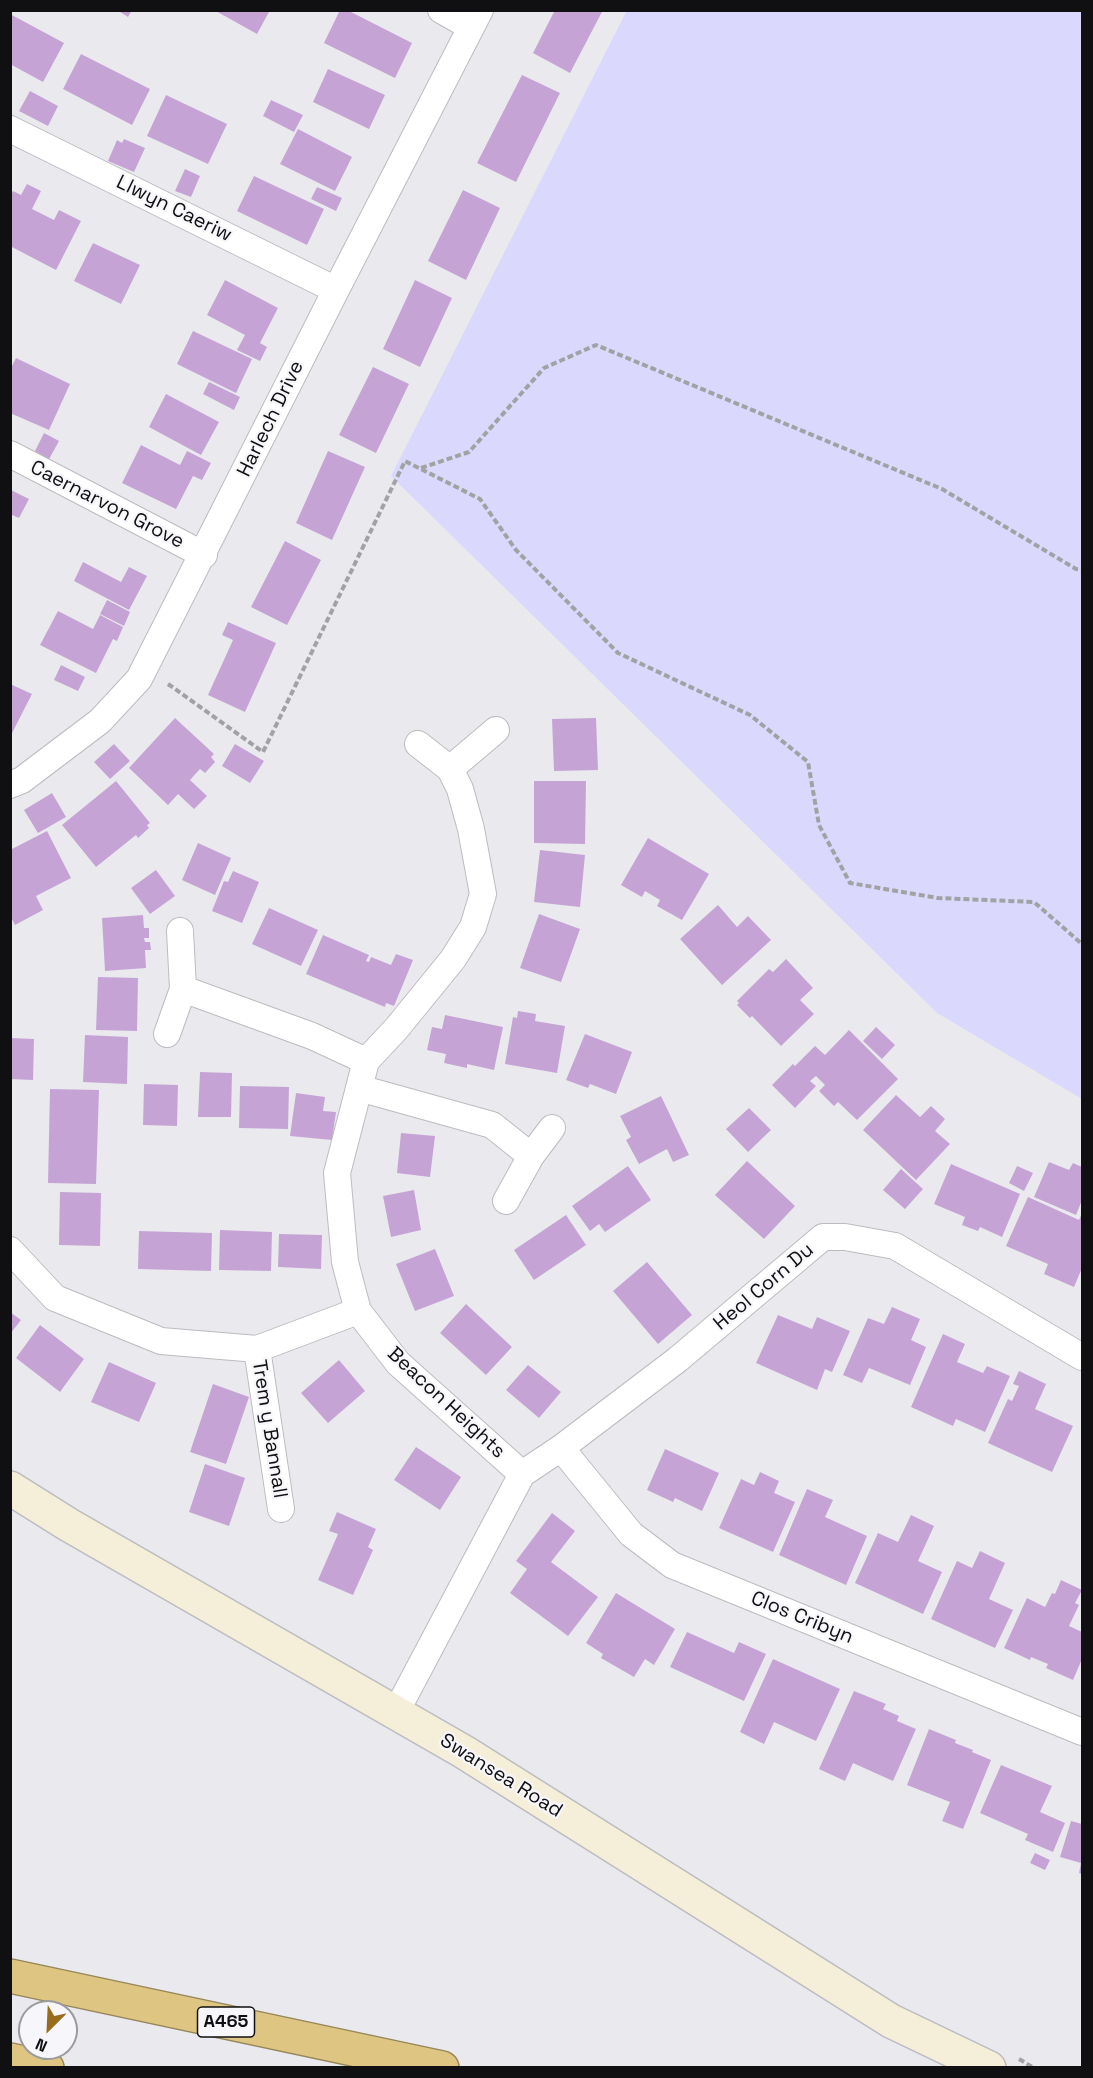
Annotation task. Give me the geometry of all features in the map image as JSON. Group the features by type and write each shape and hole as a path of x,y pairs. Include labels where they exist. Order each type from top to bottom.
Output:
{"highway":[{"name":"A465","path":"10,1976 442,2067"},
{"path":"10,2060 47,2067"}],"street":[{"path":"441,10 476,19"},
{"name":"Harlech Drive","path":"10,785 22,780 100,722 139,679 476,19"},
{"name":"Llwyn Caeriw","path":"10,129 336,290"},
{"name":"Caernarvon Grove","path":"10,454 204,555"},
{"path":"450,769 496,730"},
{"name":"Beacon Heights","path":"418,744 450,769 460,789 471,829 483,894 472,927 453,959 396,1029 366,1061 337,1173 345,1262 358,1311 398,1363 522,1474"},
{"path":"167,1034 183,989 180,931"},
{"path":"183,989 312,1036 366,1061"},
{"path":"359,1088 492,1125 531,1156"},
{"path":"506,1202 531,1156 552,1128"},
{"name":"Heol Corn Du","path":"561,1448 677,1360 823,1237 845,1237 895,1246 1083,1357"},
{"name":"Trem y Bannall","path":"10,1250 55,1298 161,1341 257,1349 358,1311"},
{"name":"Trem y Bannall","path":"257,1349 281,1509"},
{"name":"Beacon Heights","path":"396,1712 522,1474 561,1448"},
{"name":"Clos Cribyn","path":"561,1448 631,1534 672,1565 1083,1732"},
{"name":"Swansea Road","path":"10,1488 69,1525 474,1758 891,2021 989,2067"}],"path":[{"path":"420,468 469,452 544,368 596,345 942,489 1076,569 1083,570"},
{"path":"145,667 263,752 405,461 480,499 516,550 618,653 750,715 808,762 819,825 850,882 938,898 1034,902 1083,944"}],"shaded area":[{"path":"627,10 1082,11 1082,1099 937,1013 391,476"}],"building":[{"path":"117,10 132,10 128,17"},
{"path":"214,10 270,10 257,34"},
{"path":"340,10 347,10 412,43 395,78 324,43"},
{"path":"555,10 603,10 570,73 533,53"},
{"path":"10,14 64,43 43,82 10,64"},
{"path":"81,54 150,89 132,125 63,89"},
{"path":"328,69 385,95 369,129 313,102"},
{"path":"522,75 560,93 516,182 477,163"},
{"path":"30,91 58,106 48,126 19,111"},
{"path":"166,95 227,124 208,164 147,136"},
{"path":"271,100 303,115 294,132 263,116"},
{"path":"298,129 352,157 335,191 280,164"},
{"path":"124,139 145,148 134,172 108,161 117,140 122,143"},
{"path":"185,169 200,176 191,197 175,191"},
{"path":"254,176 324,209 307,245 237,211"},
{"path":"27,184 41,191 32,209 54,220 59,210 81,221 56,270 10,246 10,196 13,191 21,195"},
{"path":"317,187 342,198 336,211 311,199"},
{"path":"463,190 500,208 466,280 428,261"},
{"path":"93,243 140,265 121,304 74,281"},
{"path":"225,280 278,308 260,343 267,347 260,361 237,350 245,335 207,315"},
{"path":"415,280 452,298 420,367 383,349"},
{"path":"193,331 252,359 236,393 177,364"},
{"path":"16,358 70,384 49,430 10,413 10,370"},
{"path":"373,367 409,384 376,453 339,435"},
{"path":"209,382 240,397 234,410 203,394"},
{"path":"166,394 219,422 201,455 149,427"},
{"path":"44,433 59,441 48,461 34,453"},
{"path":"141,445 180,465 187,451 211,463 202,480 193,476 176,509 122,483"},
{"path":"328,451 365,467 332,540 296,523"},
{"path":"11,490 29,499 19,518 10,514"},
{"path":"285,541 321,560 287,625 251,607"},
{"path":"83,562 121,582 129,567 147,576 129,610 74,581"},
{"path":"107,600 130,612 124,626 100,614"},
{"path":"58,611 93,629 100,615 123,627 117,641 113,639 96,673 40,645"},
{"path":"228,622 276,643 245,712 208,695 233,640 222,635"},
{"path":"61,665 85,677 78,691 54,680"},
{"path":"10,684 32,694 10,737"},
{"path":"175,718 214,754 211,757 215,762 205,773 200,769 190,780 207,796 194,809 178,794 168,805 129,768"},
{"path":"596,718 598,770 554,771 552,719"},
{"path":"114,744 130,761 110,779 94,762"},
{"path":"235,744 264,761 250,783 222,766"},
{"path":"116,781 150,823 147,825 149,828 138,838 136,835 96,867 62,825"},
{"path":"534,781 586,781 585,844 534,843"},
{"path":"52,793 66,817 38,833 24,810"},
{"path":"47,831 71,878 36,896 43,910 15,925 10,915 10,850"},
{"path":"648,838 709,874 682,920 657,906 660,900 645,891 642,897 621,885"},
{"path":"198,843 231,858 215,895 182,880"},
{"path":"540,850 585,855 580,907 534,902"},
{"path":"156,870 175,896 150,914 131,888"},
{"path":"233,871 259,882 242,923 212,911 224,881 228,882"},
{"path":"718,905 737,927 748,916 771,940 722,985 680,939"},
{"path":"269,908 318,930 301,966 252,944"},
{"path":"539,914 580,929 561,982 520,968"},
{"path":"143,915 144,928 149,928 149,938 144,938 145,942 150,942 151,950 145,950 146,968 105,971 102,918"},
{"path":"323,935 369,955 366,961 369,962 371,957 391,965 396,954 413,960 394,1006 386,1003 385,1007 306,974"},
{"path":"786,959 813,988 800,1000 814,1014 781,1046 752,1016 750,1018 737,1005 739,1003 737,1001 769,969 773,972"},
{"path":"98,977 138,978 137,1031 96,1030"},
{"path":"518,1011 536,1014 535,1021 565,1026 557,1073 505,1064 513,1017 517,1018"},
{"path":"445,1015 503,1027 494,1070 467,1064 467,1068 444,1063 446,1054 427,1050 432,1027 442,1029"},
{"path":"876,1027 895,1045 882,1059 863,1041"},
{"path":"849,1030 898,1079 857,1120 838,1102 834,1106 819,1091 825,1085 816,1076 810,1081 816,1086 795,1108 772,1085 815,1046 825,1055"},
{"path":"585,1034 632,1052 616,1094 590,1084 588,1088 566,1080"},
{"path":"85,1035 128,1037 127,1084 83,1082"},
{"path":"10,1038 34,1039 33,1080 10,1079"},
{"path":"200,1072 232,1073 231,1117 198,1117"},
{"path":"144,1084 178,1085 177,1126 143,1125"},
{"path":"240,1086 289,1087 288,1129 239,1128"},
{"path":"50,1089 99,1090 96,1184 48,1183"},
{"path":"296,1093 325,1097 323,1111 336,1112 332,1140 290,1136"},
{"path":"896,1095 920,1117 931,1106 945,1119 935,1131 950,1144 916,1180 863,1130"},
{"path":"661,1096 689,1155 673,1162 667,1149 639,1164 626,1140 631,1137 620,1116"},
{"path":"749,1108 771,1130 748,1152 726,1129"},
{"path":"401,1133 435,1136 430,1177 397,1173"},
{"path":"747,1161 795,1206 764,1239 715,1195"},
{"path":"1049,1162 1069,1170 1073,1163 1082,1167 1082,1200 1076,1215 1034,1197"},
{"path":"951,1164 1020,1194 1002,1237 980,1227 978,1231 962,1225 965,1217 934,1204"},
{"path":"628,1166 651,1200 605,1232 599,1224 590,1231 572,1206"},
{"path":"1017,1166 1033,1173 1024,1191 1009,1183"},
{"path":"901,1169 923,1189 905,1209 883,1190"},
{"path":"414,1190 421,1230 391,1237 383,1196"},
{"path":"60,1192 101,1193 100,1246 59,1245"},
{"path":"1028,1197 1079,1220 1082,1213 1082,1268 1074,1287 1044,1274 1048,1264 1006,1246"},
{"path":"566,1215 586,1245 534,1280 514,1250"},
{"path":"220,1230 272,1232 271,1271 219,1270"},
{"path":"139,1231 212,1233 211,1271 138,1269"},
{"path":"279,1234 322,1235 321,1269 278,1267"},
{"path":"435,1249 454,1296 415,1311 396,1264"},
{"path":"647,1262 692,1315 658,1344 613,1291"},
{"path":"466,1304 512,1347 486,1375 440,1333"},
{"path":"892,1307 920,1319 911,1340 926,1347 910,1385 869,1368 862,1383 843,1375 868,1318 884,1324"},
{"path":"10,1312 21,1320 10,1334"},
{"path":"778,1315 812,1329 817,1317 850,1331 832,1372 825,1369 817,1390 756,1363"},
{"path":"40,1325 84,1359 60,1392 16,1358"},
{"path":"943,1334 965,1344 957,1362 983,1373 987,1366 1010,1376 985,1432 956,1419 953,1426 911,1407"},
{"path":"339,1360 365,1391 328,1423 301,1393"},
{"path":"109,1362 156,1383 139,1422 91,1402"},
{"path":"528,1365 561,1392 539,1418 506,1390"},
{"path":"1019,1371 1046,1384 1035,1409 1073,1426 1052,1472 988,1443 1008,1399 1012,1401 1019,1386 1013,1384"},
{"path":"213,1384 249,1397 226,1464 190,1452"},
{"path":"416,1447 461,1477 440,1510 394,1480"},
{"path":"665,1449 719,1473 702,1511 675,1498 673,1502 647,1490"},
{"path":"205,1464 245,1478 229,1526 189,1512"},
{"path":"760,1472 779,1481 774,1493 795,1502 773,1552 719,1528 741,1479 754,1485"},
{"path":"807,1489 833,1500 825,1517 867,1536 846,1585 779,1555"},
{"path":"337,1512 376,1529 368,1547 373,1550 353,1595 318,1580 338,1534 329,1531"},
{"path":"552,1513 575,1531 551,1562 598,1597 568,1636 510,1593 527,1569 516,1561"},
{"path":"911,1515 934,1526 918,1561 942,1572 923,1614 855,1583 878,1533 898,1542"},
{"path":"980,1551 1005,1563 989,1599 1013,1610 995,1648 931,1619 957,1561 972,1568"},
{"path":"1061,1580 1082,1590 1075,1603 1079,1605 1069,1626 1082,1632 1082,1659 1073,1680 1046,1668 1048,1664 1031,1657 1030,1660 1004,1648 1027,1598 1045,1607 1052,1593 1055,1594"},
{"path":"616,1593 675,1629 654,1665 645,1659 634,1677 601,1658 603,1654 586,1643"},
{"path":"687,1632 734,1653 739,1642 766,1654 744,1701 670,1667"},
{"path":"773,1659 840,1689 816,1741 774,1722 764,1744 740,1732"},
{"path":"854,1691 886,1704 883,1709 899,1716 897,1721 916,1729 893,1781 853,1763 845,1781 819,1769"},
{"path":"929,1729 956,1740 955,1743 991,1760 963,1829 942,1821 950,1802 907,1785"},
{"path":"1001,1765 1052,1786 1040,1812 1065,1823 1053,1852 1025,1840 1028,1834 980,1813"},
{"path":"1071,1821 1082,1824 1082,1874 1079,1873 1081,1863 1060,1857"},
{"path":"1035,1853 1050,1860 1045,1870 1030,1863"}]}
